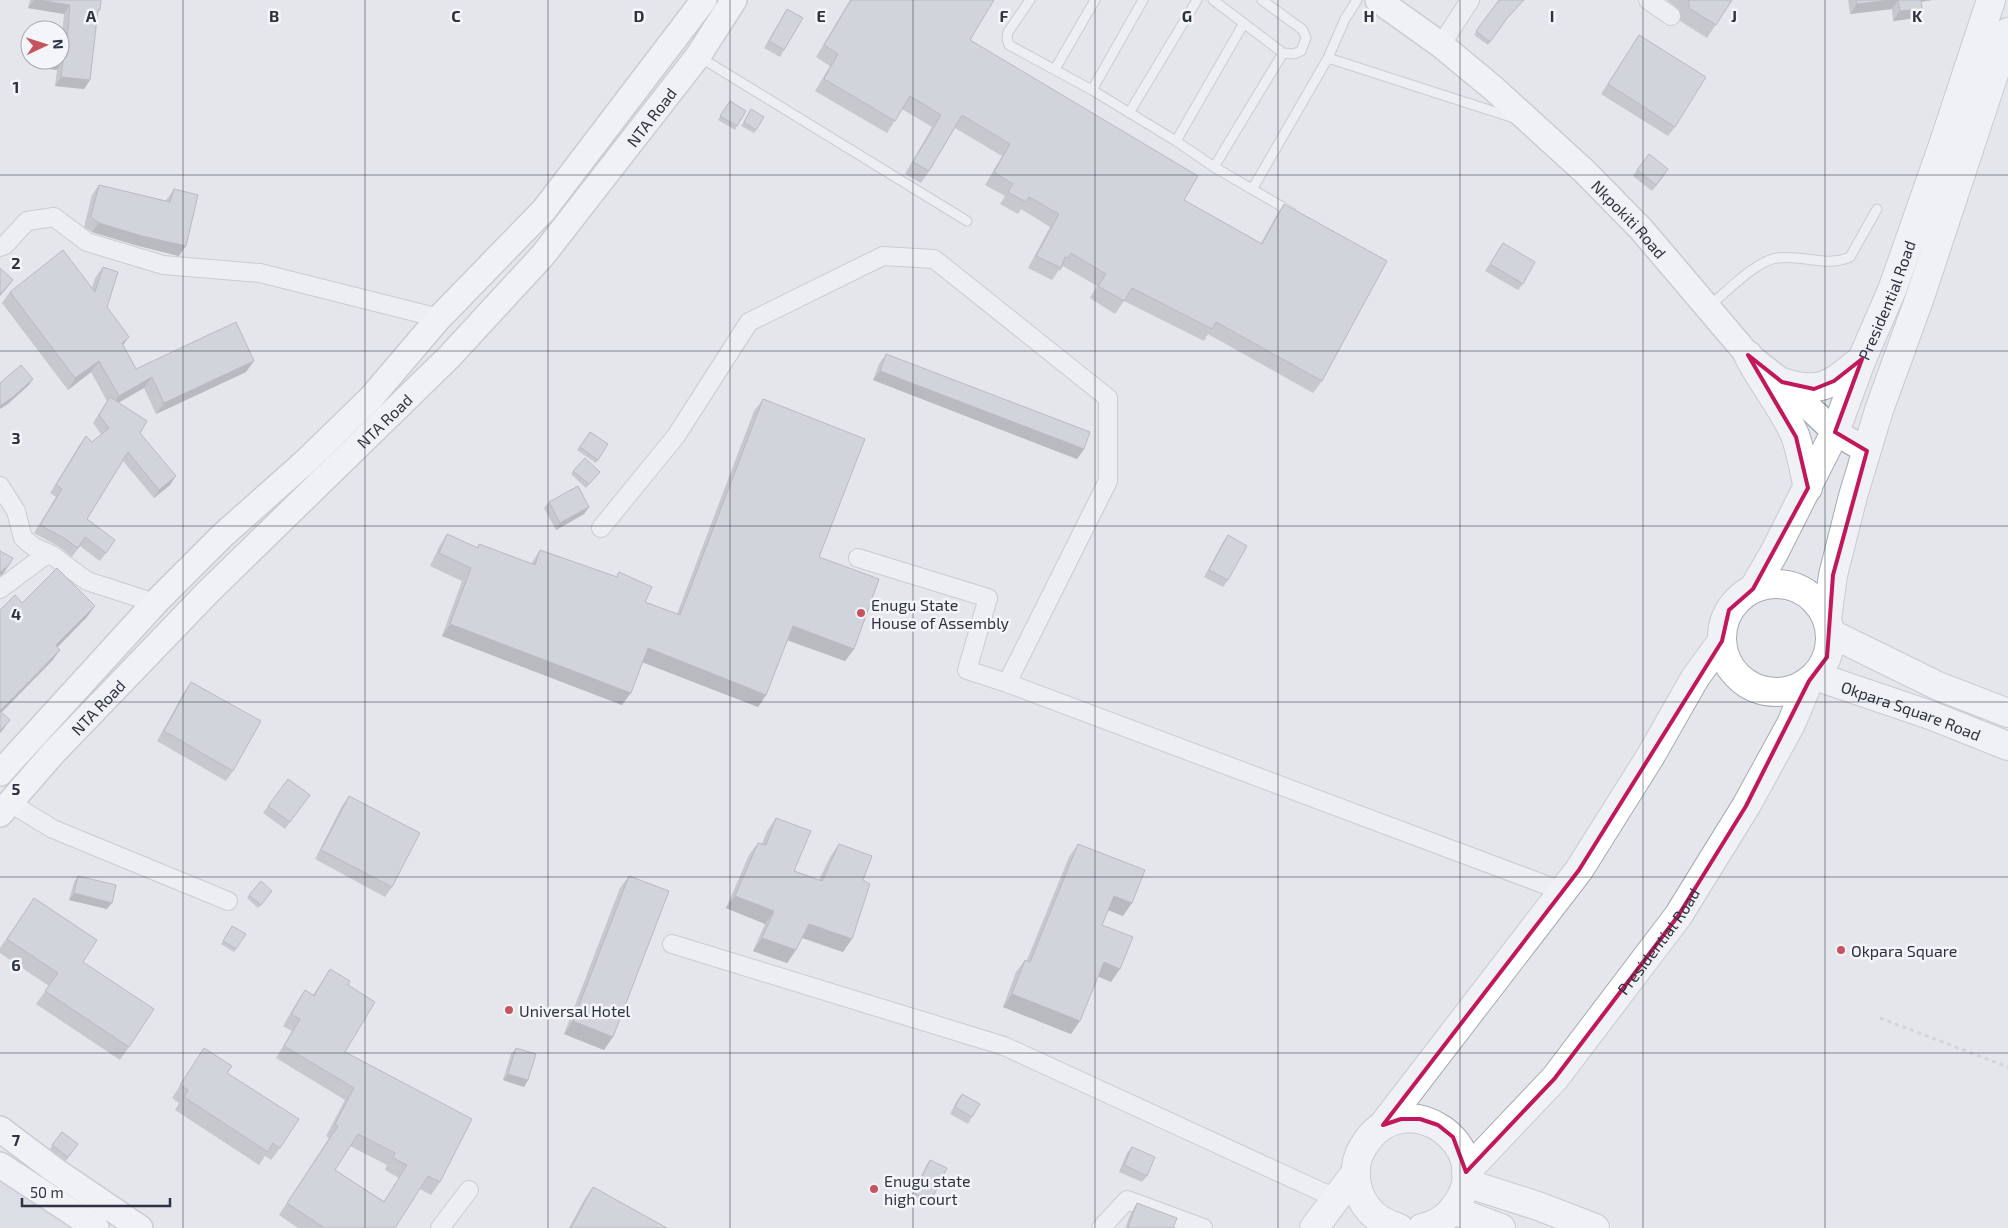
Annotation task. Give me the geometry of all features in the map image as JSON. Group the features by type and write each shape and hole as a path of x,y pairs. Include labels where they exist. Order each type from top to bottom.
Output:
{"main road":[{"name":"NTA Road","path":"0,773 155,603 223,535 304,463 370,399 439,318 544,210 704,0"},
{"name":"NTA Road","path":"5,808 54,752 208,592 449,357 543,255 698,56 734,0"},
{"name":"Nkpokiti Road","path":"1378,0 1441,45 1493,88 1584,171 1641,229 1748,355 1782,382 1835,432 1867,451"},
{"name":"Presidential Road","path":"1753,589 1808,488 1835,432 1898,273 1942,148 1990,0"},
{"name":"Presidential Road","path":"1829,626 1833,575 1879,410 1919,300 2008,32"},
{"path":"1748,355 1796,437 1808,488"},
{"path":"1782,382 1800,388 1814,389 1825,386 1862,360"},
{"path":"1770,584 1788,584 1804,591 1818,603 1829,626 1827,657 1812,679 1797,689 1768,692 1753,688 1741,680 1731,669 1724,655 1722,641 1723,625 1729,610 1739,598 1753,589 1770,584"},
{"name":"Okpara Square Road","path":"1829,626 1938,686 2008,713"},
{"path":"1384,1125 1562,891 1650,757 1695,678 1722,641"},
{"name":"Presidential Road","path":"1453,1210 1463,1193 1466,1177 1555,1078 1678,916 1746,806 1791,724 1812,679"},
{"name":"Okpara Square Road","path":"1812,679 1922,712 2008,746"},
{"path":"1399,1228 1385,1223 1373,1214 1363,1202 1357,1187 1356,1172 1361,1150 1374,1132 1384,1125 1401,1119 1420,1119 1438,1125 1453,1137 1462,1154 1466,1177 1595,1228"},
{"path":"0,1129 52,1168 140,1228"},
{"path":"0,1165 96,1228"},
{"path":"1314,1228 1356,1172"},
{"path":"1422,1228 1436,1224 1453,1210 1501,1228"}],"street":[{"path":"1441,45 1470,0"},
{"path":"1648,0 1671,16"},
{"path":"0,247 5,245 27,221 54,217 87,242 163,265 260,273 439,318"},
{"path":"601,528 676,436 749,322 883,256 934,259 1108,398 1108,482 1008,683"},
{"path":"0,486 16,511 23,538 34,547 52,555 86,581 155,603"},
{"path":"0,589 43,557 52,555"},
{"path":"858,558 988,598 967,670 1008,683 1562,891"},
{"path":"5,808 228,901"},
{"path":"672,944 1004,1046 1335,1198"},
{"path":"440,1228 469,1190"},
{"path":"1101,1228 1127,1200 1203,1228"}],"lane":[{"path":"1030,0 1008,32 1007,38 1010,45 1092,90 1176,141 1214,167 1253,188 1300,218"},
{"path":"1055,70 1095,0"},
{"path":"1092,90 1143,0"},
{"path":"1129,113 1197,0"},
{"path":"1213,0 1283,52 1293,54 1301,51 1306,38 1303,30 1262,0"},
{"path":"1253,188 1328,58 1345,19 1358,0"},
{"path":"1176,141 1244,23"},
{"path":"1214,167 1283,52"},
{"path":"698,56 967,221"},
{"path":"1328,58 1533,125"},
{"path":"1708,308 1760,264 1775,258 1801,257 1832,262 1850,257 1877,209"}],"path":[{"path":"1880,1018 2008,1066"}],"highlighted area":[{"path":"1748,355 1782,382 1814,389 1834,381 1862,359 1835,432 1867,451 1833,575 1827,657 1809,681 1746,806 1678,916 1555,1078 1466,1172 1453,1137 1438,1125 1420,1119 1401,1119 1383,1125 1579,870 1722,641 1729,610 1753,589 1808,488 1796,437"}],"shaded area":[{"path":"0,1178 75,1228 0,1228"}],"building":[{"path":"38,0 101,0 100,10 98,10 90,80 61,77 62,70 70,70 70,5"},
{"path":"851,0 994,0 970,40 1198,176 1184,200 1262,244 1284,204 1387,261 1322,381 1216,322 1212,329 1132,288 1124,301 1098,286 1106,274 1071,253 1068,258 1065,257 1061,268 1036,256 1059,214 1029,197 1026,202 1008,192 1013,184 994,172 1010,144 962,115 929,171 913,162 941,115 910,96 895,121 824,79 838,54 824,45"},
{"path":"1499,0 1524,0 1508,17 1490,42 1476,31"},
{"path":"1689,0 1732,0 1716,25 1689,8"},
{"path":"1856,0 1892,0 1857,4"},
{"path":"1898,0 1921,0 1922,9 1900,11"},
{"path":"787,9 803,18 784,50 769,41"},
{"path":"1639,35 1706,77 1675,127 1608,84"},
{"path":"730,101 746,111 737,126 720,116"},
{"path":"751,109 764,117 756,130 744,122"},
{"path":"1649,154 1668,169 1656,185 1637,170"},
{"path":"99,185 170,202 174,189 198,195 186,246 142,236 99,223 91,217"},
{"path":"1503,243 1535,262 1523,284 1490,264"},
{"path":"63,250 95,292 103,267 118,272 107,307 129,337 122,343 136,369 236,322 254,361 164,403 152,377 119,396 99,361 75,378 10,292"},
{"path":"0,268 13,280 0,294"},
{"path":"886,354 1090,432 1084,449 880,371"},
{"path":"21,365 33,379 0,406 0,383"},
{"path":"110,397 147,421 140,433 176,476 159,490 128,452 87,519 115,540 106,553 85,537 78,548 40,525 62,489 56,485 86,436 92,442 109,428 99,415"},
{"path":"763,399 865,439 819,557 879,579 854,649 793,626 766,695 648,648 631,693 450,624 471,568 439,553 447,534 478,548 479,544 535,565 540,550 617,577 619,572 652,587 645,602 680,615"},
{"path":"590,432 608,444 598,460 580,447"},
{"path":"585,458 600,472 589,484 573,471"},
{"path":"578,486 589,507 560,523 549,502"},
{"path":"1228,535 1247,546 1228,580 1209,570"},
{"path":"0,551 13,558 9,565 0,572"},
{"path":"57,568 95,606 56,645 60,650 0,711 0,610 15,595 22,603"},
{"path":"191,682 261,721 233,771 164,731"},
{"path":"0,711 10,720 0,731"},
{"path":"288,779 310,795 290,822 268,806"},
{"path":"349,796 420,833 392,887 321,850"},
{"path":"776,818 811,831 794,871 822,881 839,844 872,856 863,880 870,884 852,939 809,924 796,950 762,938 774,911 735,896 758,843 766,845"},
{"path":"1078,844 1145,870 1132,903 1114,896 1102,925 1133,937 1120,969 1104,962 1080,1021 1012,994 1025,960 1030,962"},
{"path":"78,876 116,885 112,903 74,893"},
{"path":"629,876 669,891 613,1037 573,1021"},
{"path":"261,881 272,891 261,905 249,895"},
{"path":"34,898 97,940 83,962 154,1009 129,1047 45,991 58,973 7,939"},
{"path":"232,926 246,934 236,949 223,941"},
{"path":"330,969 350,981 348,985 375,1002 345,1052 472,1119 440,1182 428,1176 395,1228 323,1228 287,1203 338,1126 335,1124 354,1088 284,1046 300,1019 291,1014 305,990 314,996","holes":["358,1134 395,1153 393,1158 407,1165 384,1202 335,1170"]},
{"path":"204,1048 232,1066 227,1073 299,1119 280,1148 273,1143 268,1152 184,1097 188,1090 180,1085"},
{"path":"516,1048 536,1054 528,1080 508,1074"},
{"path":"962,1094 980,1104 972,1117 955,1107"},
{"path":"62,1132 78,1144 68,1157 52,1145"},
{"path":"1132,1147 1155,1157 1147,1176 1124,1165"},
{"path":"930,1160 947,1168 931,1201 914,1193"},
{"path":"593,1187 667,1228 571,1228"},
{"path":"1137,1203 1177,1218 1173,1228 1128,1228"}],"place":[{"name":"Enugu State House of Assembly","path":"861,613"},
{"name":"Okpara Square","path":"1841,950"},
{"name":"Universal Hotel","path":"509,1010"},
{"name":"Enugu state high court","path":"874,1189"}]}
